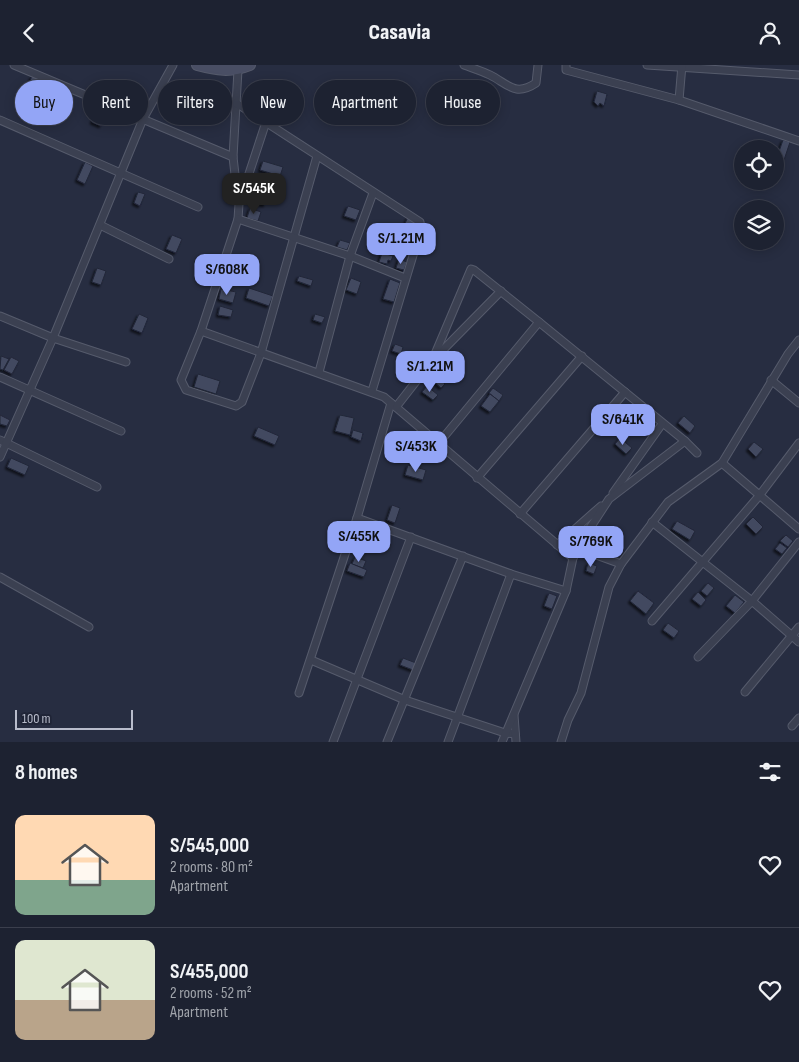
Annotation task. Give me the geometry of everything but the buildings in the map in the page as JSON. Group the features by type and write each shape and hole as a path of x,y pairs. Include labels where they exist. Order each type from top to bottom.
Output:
{"street":[{"path":"14,65 83,94"},
{"path":"148,110 173,65"},
{"path":"197,65 220,71 238,70 250,65"},
{"path":"464,65 490,75 519,90 527,89 536,83 538,65"},
{"path":"566,65 566,71 679,100 799,141"},
{"path":"647,65 799,75"},
{"path":"679,100 682,66"},
{"path":"238,70 233,157 238,219 201,331 181,380 186,390 239,406 261,353 317,156"},
{"path":"236,103 242,107"},
{"path":"0,120 198,207"},
{"path":"148,121 233,157"},
{"path":"0,457 3,441 53,338 141,125"},
{"path":"238,205 265,125"},
{"path":"269,125 373,193 417,219 422,225 372,391"},
{"path":"319,372 350,256 373,193"},
{"path":"238,219 350,256 405,278"},
{"path":"100,225 169,259"},
{"path":"432,361 470,271 474,270 582,356 697,453"},
{"path":"300,693 394,405 432,361 501,291"},
{"path":"0,316 53,338 126,362"},
{"path":"438,444 539,322"},
{"path":"201,331 372,391 394,405 573,558"},
{"path":"561,742 568,720 581,693 609,587 621,564 668,502 722,463 771,380 799,340"},
{"path":"477,477 582,356"},
{"path":"0,377 121,431"},
{"path":"771,380 799,403"},
{"path":"520,514 625,392"},
{"path":"502,742 513,712 566,591 573,558 577,549 609,499 662,424"},
{"path":"3,441 97,487"},
{"path":"557,545 609,499 685,441"},
{"path":"652,621 760,496 799,443"},
{"path":"722,463 799,529"},
{"path":"357,518 511,574 566,591"},
{"path":"652,522 752,601 799,642"},
{"path":"334,742 411,537"},
{"path":"698,657 752,601 799,542"},
{"path":"577,549 621,564"},
{"path":"387,742 463,556"},
{"path":"448,742 511,574"},
{"path":"0,577 89,627"},
{"path":"745,693 799,627"},
{"path":"311,660 405,700 457,719 505,733 515,734"},
{"path":"513,712 516,742"},
{"path":"792,726 799,718"}]}
